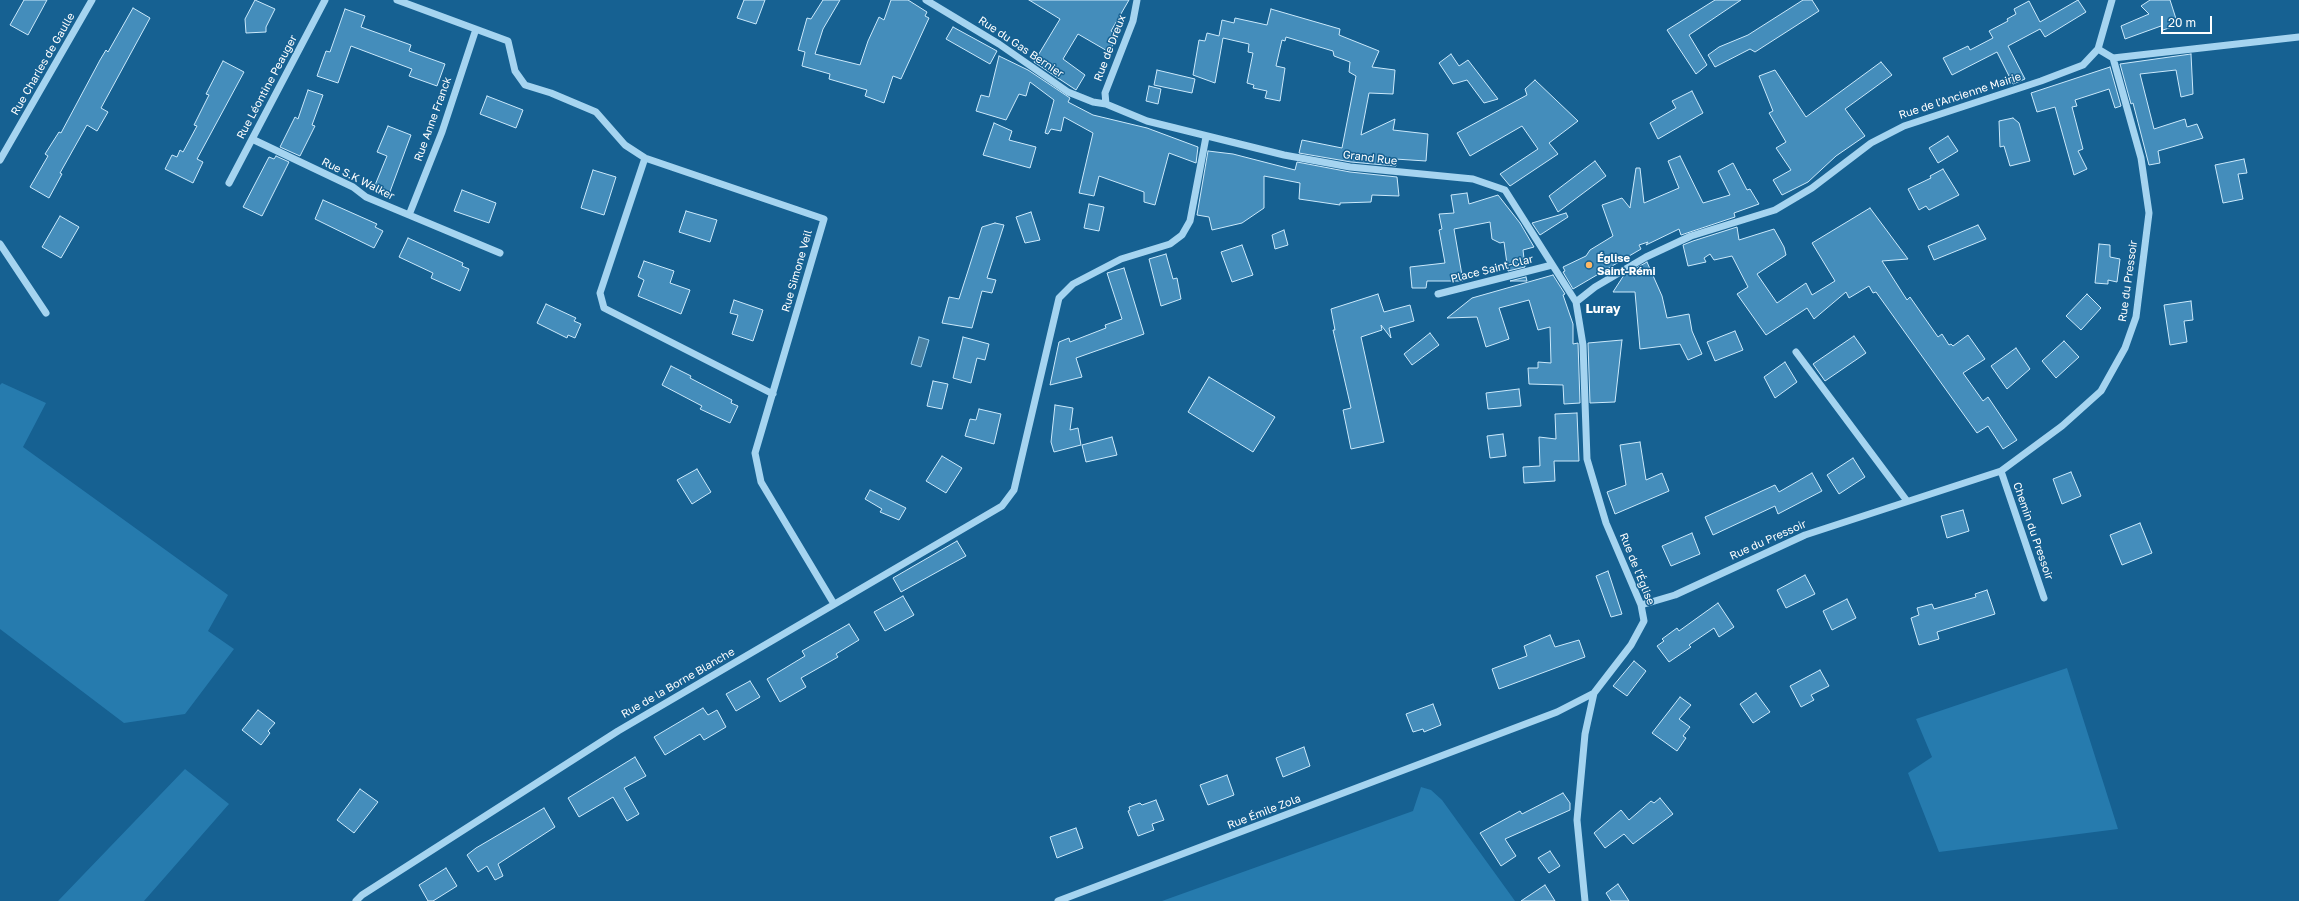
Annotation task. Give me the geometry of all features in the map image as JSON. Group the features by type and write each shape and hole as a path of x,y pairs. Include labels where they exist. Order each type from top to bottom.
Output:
{"street":[{"name":"Rue Charles de Gaulle","path":"0,160 92,0"},
{"name":"Rue Léontine Peauger","path":"229,183 325,0"},
{"path":"397,0 476,29"},
{"name":"Rue du Gas Bernier","path":"926,0 999,44 1068,92 1093,102 1106,104"},
{"name":"Rue de Dreux","path":"1106,104 1105,92 1133,21 1137,0"},
{"name":"Rue de l'Ancienne Mairie","path":"1576,302 1595,288 1646,257 1691,236 1775,210 1812,188 1871,143 1904,126 2041,81 2083,65 2098,49 2112,0"},
{"name":"Rue Simone Veil","path":"476,29 508,41 515,71 525,85 551,93 596,112 626,145 645,158 824,219 755,453 762,482 834,604"},
{"name":"Rue Anne Franck","path":"409,215 442,132 476,29"},
{"path":"2098,49 2113,58 2299,37"},
{"name":"Rue du Pressoir","path":"1641,605 1675,595 1805,535 2001,471 2062,426 2101,391 2125,348 2136,317 2148,213 2141,158 2120,88 2113,58"},
{"name":"Grand Rue","path":"1106,104 1147,121 1206,137 1350,167 1473,179 1505,190 1576,302"},
{"name":"Rue de la Borne Blanche","path":"356,901 362,894 618,731 1002,506 1014,490 1059,298 1073,284 1121,259 1170,244 1182,236 1190,220 1206,137"},
{"name":"Rue S.K Walker","path":"252,139 353,187 366,197 500,253"},
{"path":"645,158 600,293 604,308 773,394"},
{"path":"0,244 46,313"},
{"name":"Place Saint-Clar","path":"1438,294 1552,265"},
{"name":"Rue de l'Église","path":"1467,748 1557,712 1594,693 1631,645 1644,621 1641,605 1606,523 1587,459 1584,345 1576,302"},
{"path":"1796,352 1907,501"},
{"name":"Chemin du Pressoir","path":"2001,471 2044,598"},
{"path":"1585,901 1577,820 1585,734 1594,693"},
{"name":"Rue Émile Zola","path":"1058,901 1467,748"}],"shaded area":[{"path":"919,337 929,340 921,367 911,364"},
{"path":"2,383 46,403 23,447 228,595 208,631 234,649 185,714 124,723 0,629 0,385"},
{"path":"2067,668 2118,829 1939,852 1908,773 1932,757 1916,719"},
{"path":"185,769 229,804 144,901 58,901"},
{"path":"1421,787 1431,790 1442,800 1515,901 1162,901 1413,811"}],"building":[{"path":"24,0 47,0 28,35 10,25"},
{"path":"255,0 275,9 266,27 266,32 246,33 245,19"},
{"path":"744,0 765,0 756,24 737,18"},
{"path":"823,0 840,0 823,29 815,54 860,65 868,41 879,17 884,20 891,0 908,0 927,12 925,16 929,18 901,79 893,76 884,103 865,96 867,90 829,79 830,74 802,66 805,52 798,50 807,18 811,19"},
{"path":"1029,0 1129,0 1111,31 1118,35 1109,52 1078,34 1063,59 1085,75 1076,90 1034,62 1060,19"},
{"path":"1715,0 1741,0 1689,35 1707,65 1696,74 1667,30"},
{"path":"1803,0 1812,0 1819,11 1755,52 1750,49 1715,67 1708,55 1719,47 1748,35"},
{"path":"2078,0 2086,12 2045,37 2040,29 2008,46 2025,79 2013,84 1997,52 1952,75 1943,58 1968,46 1970,50 1993,38 1989,31 2008,21 2007,19 2016,14 2014,9 2029,1 2040,22"},
{"path":"2150,0 2170,0 2178,25 2163,30 2161,26 2125,39 2121,26 2149,14 2141,6"},
{"path":"133,8 150,18 101,108 108,112 97,131 87,125 60,173 62,174 49,198 30,187 48,156 45,154 59,132 61,133 100,60 106,50 108,52"},
{"path":"345,9 365,16 361,27 411,45 409,51 445,64 437,86 409,76 412,69 351,46 338,83 317,76 326,51 330,52"},
{"path":"1271,9 1340,29 1339,35 1379,51 1372,67 1395,70 1393,94 1369,93 1361,135 1395,119 1393,130 1428,134 1426,161 1395,159 1396,166 1351,162 1299,153 1302,140 1342,148 1356,76 1349,72 1350,62 1334,56 1333,51 1286,37 1285,41 1282,40 1276,66 1285,68 1280,101 1265,98 1267,91 1253,88 1254,85 1247,83 1253,53 1248,52 1249,44 1223,38 1215,83 1193,75 1199,40 1205,41 1207,33 1219,36 1222,20 1234,23 1235,18 1267,25"},
{"path":"953,27 997,51 990,64 946,39"},
{"path":"1451,54 1459,66 1468,60 1498,99 1484,103 1467,80 1453,84 1439,63"},
{"path":"2191,54 2193,94 2181,97 2176,70 2140,74 2154,129 2185,119 2187,127 2197,124 2203,138 2158,151 2160,163 2149,165 2133,103 2131,104 2120,64"},
{"path":"999,56 1028,70 1070,98 1068,102 1093,115 1147,128 1198,147 1196,163 1169,153 1155,205 1144,202 1144,192 1099,176 1094,196 1079,193 1093,133 1064,117 1061,131 1051,129 1048,134 1045,133 1054,100 1030,82 1026,96 1019,94 1006,120 976,111 981,95 989,97"},
{"path":"223,61 244,72 197,159 203,162 193,183 165,169 172,155 177,157 180,150 183,152 197,126 194,125 209,95 206,94"},
{"path":"1881,62 1892,75 1845,109 1865,136 1836,156 1808,182 1782,195 1773,180 1791,170 1776,148 1786,142 1769,113 1773,111 1759,76 1775,70 1806,117"},
{"path":"2110,67 2121,106 2115,108 2109,89 2075,100 2077,106 2072,107 2083,149 2078,151 2087,169 2074,175 2055,107 2037,112 2031,93"},
{"path":"1157,70 1195,79 1192,93 1154,85"},
{"path":"1535,80 1578,121 1549,143 1558,154 1510,186 1500,174 1538,149 1522,126 1470,156 1457,133 1527,95 1525,89"},
{"path":"1149,86 1161,89 1158,104 1146,101"},
{"path":"308,90 323,95 312,125 315,126 300,156 280,147 295,117 298,119"},
{"path":"1692,91 1703,113 1658,139 1650,123 1676,108 1672,101"},
{"path":"487,96 523,110 516,128 480,114"},
{"path":"2013,118 2019,123 2030,161 2010,166 2004,146 2000,147 1999,121"},
{"path":"994,123 1012,131 1009,140 1036,147 1030,168 983,155"},
{"path":"388,126 411,135 388,197 373,190 387,156 377,152"},
{"path":"1948,136 1958,151 1938,163 1929,148"},
{"path":"1208,151 1233,154 1295,170 1297,162 1350,172 1397,177 1399,196 1372,195 1371,202 1340,203 1340,205 1299,199 1300,183 1264,176 1264,208 1242,223 1212,230 1209,217 1197,215"},
{"path":"276,156 289,162 262,216 243,207 269,157 274,159"},
{"path":"1680,156 1703,203 1730,195 1718,171 1733,163 1747,190 1750,189 1759,204 1734,213 1735,217 1681,235 1679,229 1646,245 1648,242 1639,245 1641,249 1573,289 1563,272 1565,271 1563,267 1586,256 1590,250 1613,236 1602,205 1622,198 1630,208 1636,168 1640,168 1644,203 1679,188 1668,161"},
{"path":"2244,159 2247,173 2238,174 2243,199 2223,203 2215,165"},
{"path":"1595,161 1606,176 1558,212 1549,196"},
{"path":"1943,169 1959,195 1929,210 1926,206 1919,210 1908,189 1931,178 1930,176"},
{"path":"593,170 616,177 604,215 581,208"},
{"path":"462,190 496,203 489,223 454,211"},
{"path":"1467,193 1469,204 1498,195 1520,223 1534,247 1523,250 1525,267 1508,271 1504,242 1500,243 1492,239 1490,222 1454,229 1463,281 1427,281 1426,288 1412,288 1410,267 1445,263 1439,230 1442,229 1439,214 1454,213 1451,195"},
{"path":"323,200 377,224 375,227 383,231 374,248 315,219"},
{"path":"1089,204 1104,207 1099,231 1084,228"},
{"path":"1870,208 1908,259 1882,261 1907,300 1910,297 1938,337 1942,334 1949,345 1951,344 1953,346 1968,335 1985,359 1963,373 1983,401 1988,397 2017,440 2003,449 1988,426 1977,433 1876,292 1873,293 1869,286 1849,298 1846,292 1814,319 1807,308 1766,335 1737,294 1748,287 1732,256 1714,260 1710,254 1704,258 1706,262 1688,266 1683,245 1737,227 1739,240 1774,229 1784,247 1786,255 1757,274 1777,303 1806,283 1812,295 1835,281 1812,243"},
{"path":"686,211 717,220 710,242 679,232"},
{"path":"1031,212 1040,240 1025,243 1016,217"},
{"path":"1566,213 1568,217 1540,235 1532,223"},
{"path":"60,216 79,227 61,258 42,247"},
{"path":"995,223 1004,225 987,278 996,280 992,293 982,291 972,328 942,323 949,297 959,299 982,227"},
{"path":"1978,225 1986,239 1934,260 1928,246"},
{"path":"1284,230 1288,245 1275,249 1272,235"},
{"path":"408,238 463,263 462,266 469,269 460,291 431,278 433,273 399,257"},
{"path":"2099,244 2110,245 2110,257 2120,259 2117,282 2108,280 2108,284 2095,283"},
{"path":"1242,245 1253,275 1232,282 1221,252"},
{"path":"1166,254 1173,279 1177,278 1181,299 1161,306 1149,259"},
{"path":"644,261 674,271 670,283 690,290 681,314 638,296 644,280 638,277"},
{"path":"1647,262 1662,296 1667,318 1689,314 1692,331 1702,354 1688,360 1680,344 1640,349 1635,292 1613,292 1624,275"},
{"path":"1124,268 1144,334 1076,358 1082,377 1050,385 1059,342 1069,338 1070,342 1106,328 1105,325 1122,319 1107,273"},
{"path":"1553,275 1565,294 1563,295 1573,324 1573,344 1578,343 1580,403 1564,404 1563,385 1529,384 1528,368 1538,368 1538,362 1551,363 1550,327 1538,330 1529,300 1499,308 1509,339 1486,347 1477,317 1447,318 1472,298"},
{"path":"1526,277 1527,281 1510,281"},
{"path":"1378,294 1384,312 1410,305 1414,321 1389,328 1391,338 1381,325 1382,330 1361,337 1384,442 1351,449 1343,410 1351,408 1333,330 1335,330 1331,309"},
{"path":"2087,294 2101,308 2081,330 2066,316"},
{"path":"734,300 763,310 753,341 732,334 738,315 730,313"},
{"path":"2191,301 2193,320 2184,321 2187,342 2170,345 2164,305"},
{"path":"546,304 576,318 574,321 581,324 575,338 568,335 567,338 537,323"},
{"path":"1735,331 1743,350 1715,361 1707,342"},
{"path":"1430,333 1439,345 1412,365 1404,354"},
{"path":"1854,336 1866,353 1825,381 1813,364"},
{"path":"963,337 989,344 985,360 977,358 971,383 953,378"},
{"path":"1622,340 1615,402 1590,403 1588,343"},
{"path":"2064,341 2079,357 2056,378 2042,361"},
{"path":"2016,348 2030,369 2007,389 1991,366"},
{"path":"1785,362 1797,382 1775,398 1764,377"},
{"path":"671,366 691,376 690,378 732,400 731,403 738,406 730,423 700,409 702,406 662,385"},
{"path":"1209,377 1275,417 1253,452 1188,412"},
{"path":"933,381 948,384 942,409 927,406"},
{"path":"1519,389 1521,406 1488,409 1486,393"},
{"path":"1055,405 1073,408 1070,430 1078,428 1081,445 1054,452 1051,442"},
{"path":"979,409 1001,414 994,444 965,436 970,419 976,420"},
{"path":"1577,413 1579,461 1554,461 1555,481 1524,483 1523,467 1540,466 1539,437 1556,439 1555,414"},
{"path":"1503,434 1506,456 1490,458 1487,436"},
{"path":"1112,437 1117,455 1086,462 1082,445"},
{"path":"1640,442 1646,480 1662,473 1669,491 1615,514 1607,492 1626,485 1620,445"},
{"path":"942,456 962,468 946,493 926,481"},
{"path":"1853,458 1865,477 1839,494 1827,475"},
{"path":"697,469 711,492 692,504 677,480"},
{"path":"2071,472 2081,496 2062,504 2053,479"},
{"path":"1812,473 1822,491 1778,514 1775,506 1713,535 1705,517 1775,485 1779,492"},
{"path":"870,490 906,508 899,520 880,512 882,509 865,499"},
{"path":"1963,510 1969,531 1947,538 1941,516"},
{"path":"2140,523 2152,553 2122,565 2110,535"},
{"path":"1692,533 1700,554 1671,566 1662,546"},
{"path":"957,541 966,556 901,592 893,578"},
{"path":"1608,571 1622,614 1611,617 1596,576"},
{"path":"1805,575 1815,594 1786,608 1777,590"},
{"path":"1987,590 1995,614 1937,632 1939,639 1919,645 1911,618 1919,615 1917,608 1932,604 1934,609 1976,597 1975,594"},
{"path":"903,596 914,615 885,631 874,612"},
{"path":"1847,599 1856,618 1832,630 1823,611"},
{"path":"1718,603 1734,627 1719,637 1714,628 1689,645 1691,647 1669,662 1657,646 1664,641 1662,639 1677,628 1679,631"},
{"path":"849,624 859,640 836,654 838,657 801,678 806,687 780,702 767,679 805,656 802,651"},
{"path":"1550,635 1555,647 1579,640 1585,657 1499,689 1492,669 1527,656 1524,646"},
{"path":"1634,661 1646,671 1627,696 1613,686"},
{"path":"1820,670 1829,686 1811,695 1814,700 1801,707 1790,686"},
{"path":"750,681 760,697 736,711 726,694"},
{"path":"1756,693 1770,712 1753,723 1740,704"},
{"path":"1680,697 1691,705 1679,719 1690,727 1683,736 1686,738 1677,751 1652,733"},
{"path":"1433,704 1441,725 1424,732 1423,729 1413,732 1406,714"},
{"path":"703,708 708,715 717,710 726,727 704,740 700,734 665,755 654,737"},
{"path":"258,710 275,723 268,731 270,733 261,745 242,730"},
{"path":"1304,747 1310,766 1283,777 1276,758"},
{"path":"635,757 646,776 624,788 639,814 627,821 613,797 579,817 568,798"},
{"path":"1227,775 1234,795 1208,805 1200,785"},
{"path":"360,789 378,802 354,833 337,820"},
{"path":"1563,793 1570,803 1570,810 1505,839 1516,856 1501,866 1480,833 1520,811 1522,814"},
{"path":"1660,798 1673,814 1633,844 1624,834 1605,848 1594,833 1621,810 1629,820 1651,801 1654,803"},
{"path":"1156,800 1164,820 1152,824 1154,830 1138,836 1128,811 1130,810 1129,807 1140,803 1142,805"},
{"path":"544,808 555,827 498,864 503,876 495,880 487,866 478,872 467,855 476,848"},
{"path":"1076,828 1083,848 1057,858 1050,837"},
{"path":"1550,851 1560,866 1549,873 1538,858"},
{"path":"446,868 457,886 433,901 428,901 419,885"},
{"path":"1618,884 1629,901 1611,901 1606,893"},
{"path":"1545,885 1555,901 1521,901"}],"place":[{"name":"Église Saint-Rémi","path":"1589,265"}],"district":[{"name":"Luray","path":"1603,309"}]}
